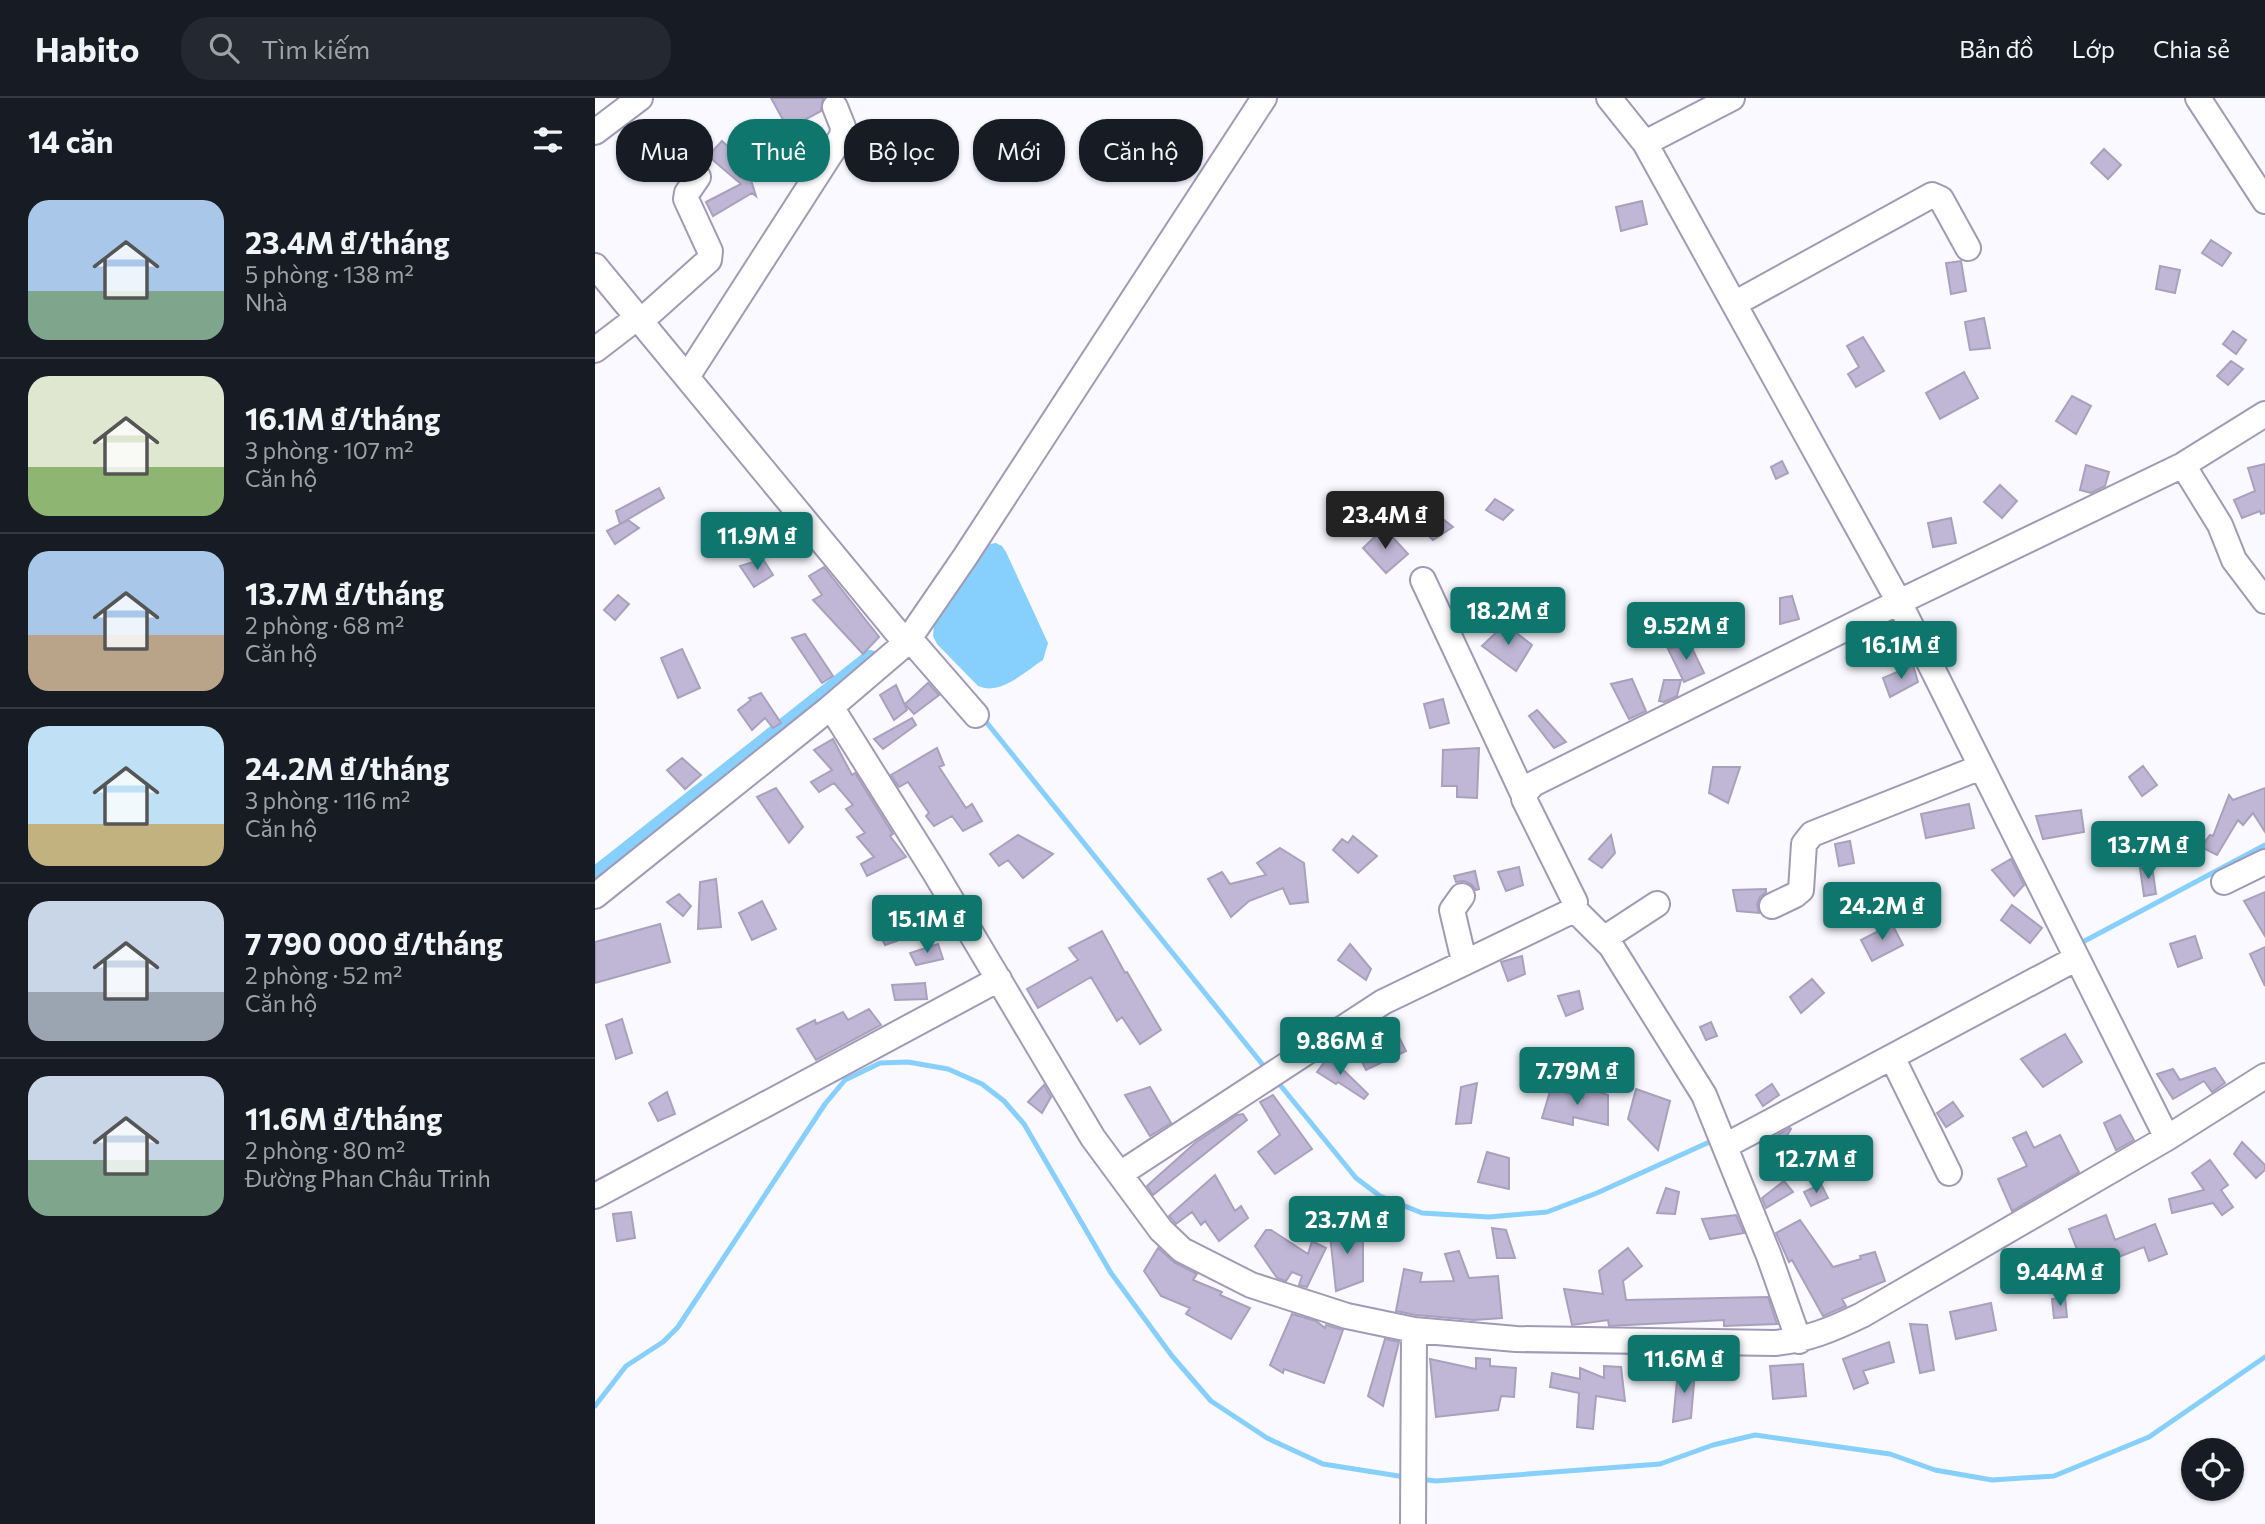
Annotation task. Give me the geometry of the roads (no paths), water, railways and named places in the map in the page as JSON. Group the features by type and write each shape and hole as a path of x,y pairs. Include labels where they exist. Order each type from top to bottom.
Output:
{"street":[{"path":"595,132 640,98"},
{"path":"595,896 831,707 907,641 980,534 1264,98"},
{"path":"1609,98 1645,143 1899,602 2167,1138"},
{"path":"1645,143 1733,98"},
{"path":"2198,98 2265,201"},
{"path":"687,377 842,136 843,127 835,107"},
{"path":"595,350 640,319 709,260 711,251 686,199 695,182"},
{"path":"1734,304 1932,195 1941,199 1968,248"},
{"path":"595,266 887,621 976,715"},
{"path":"1524,796 1533,784 1899,602 2183,465 2265,414"},
{"path":"2183,465 2220,525 2234,560 2265,601"},
{"path":"1423,580 1575,902 1574,909"},
{"path":"831,707 934,871 1093,1138 1161,1230 1182,1250 1251,1285 1347,1316 1414,1330 1516,1339 1775,1343 1799,1340 1831,1330 1862,1315 2167,1138 2265,1076"},
{"path":"1772,906 1801,890 1804,844 1812,834 1981,767"},
{"path":"2224,882 2265,862"},
{"path":"1461,895 1452,910 1464,961"},
{"path":"1605,938 1657,904"},
{"path":"1574,909 1605,938 1704,1095 1769,1256 1799,1340"},
{"path":"1119,1174 1383,1002 1574,909"},
{"path":"1721,1138 1892,1057 2073,952"},
{"path":"595,1196 999,979"},
{"path":"1892,1057 1949,1173"},
{"path":"1413,1524 1414,1330"}],"water":[{"path":"996,543 1006,552 1048,643 1043,660 1004,685 987,688 978,686 937,644 933,636 934,626 986,548"}],"waterway":[{"path":"595,876 870,659"},
{"path":"983,718 1267,1070"},
{"path":"2079,944 2265,845"},
{"path":"595,1406 626,1366 663,1342 678,1327 825,1104 845,1080 880,1063 908,1062 948,1069 982,1084 1004,1101 1024,1124 1111,1273 1172,1356 1211,1401 1267,1438 1323,1464 1405,1477"},
{"path":"1276,1080 1356,1178 1380,1196 1422,1213 1489,1217 1547,1212 1597,1193 1716,1139"},
{"path":"1419,1479 1436,1481 1660,1464 1713,1445 1755,1435 1890,1454 1935,1470 1992,1480 2054,1476 2149,1437 2265,1357"}]}
